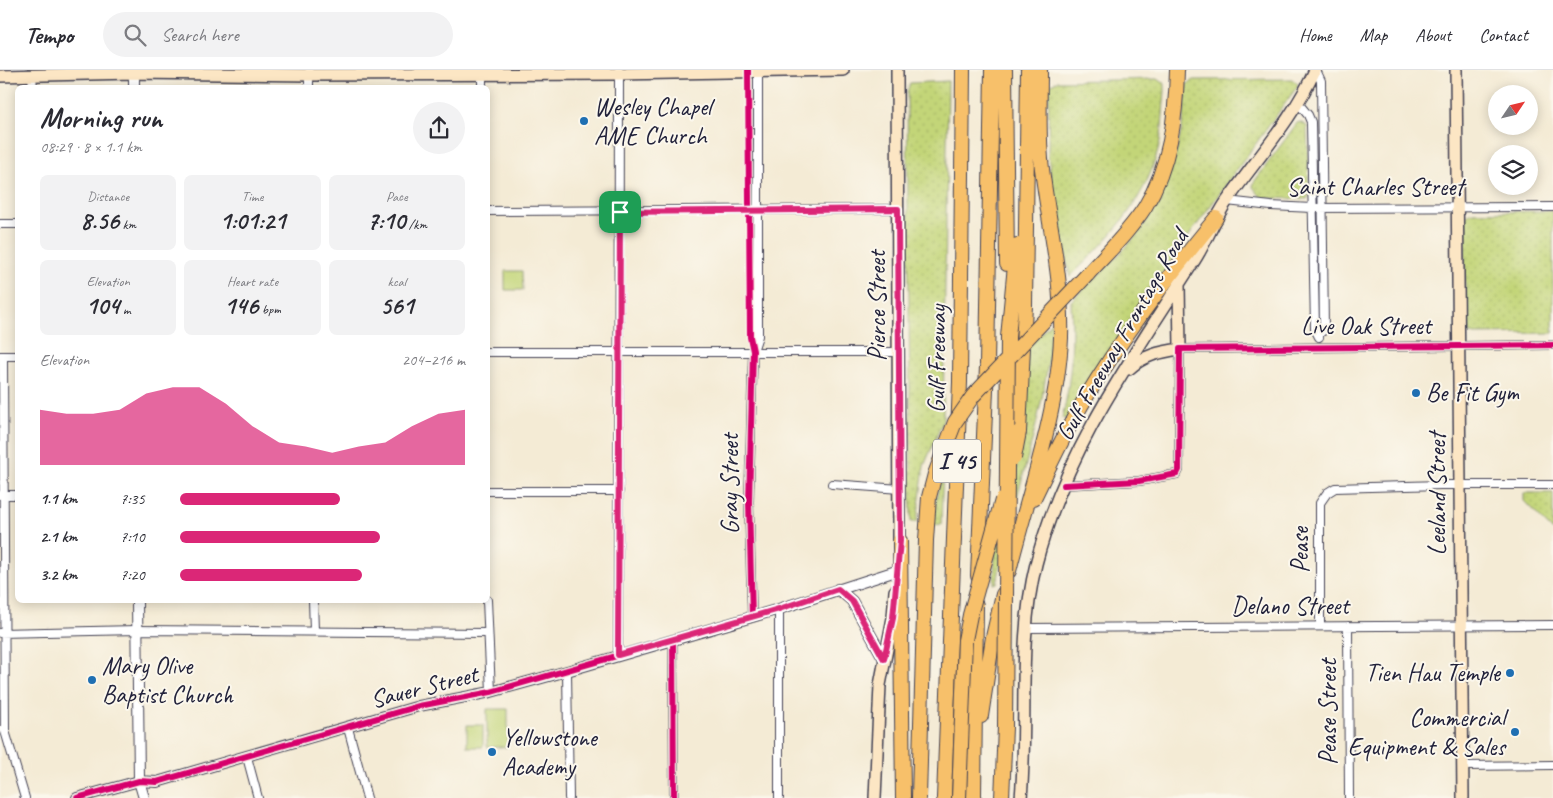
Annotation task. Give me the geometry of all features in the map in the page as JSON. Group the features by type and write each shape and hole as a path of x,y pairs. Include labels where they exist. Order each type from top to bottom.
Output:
{"highway":[{"path":"957,70 963,123"},
{"name":"Gulf Freeway","path":"944,798 960,392 963,70"},
{"name":"Gulf Freeway","path":"974,798 975,639 987,366 992,70"},
{"path":"1002,798 1005,727 1008,337 1005,70"},
{"path":"1008,337 1016,271 1022,70"},
{"name":"I 45","path":"959,798 965,640 1019,432 1025,305 1028,70"},
{"path":"974,751 993,637 1058,372 1062,296 1042,166 1040,70"},
{"path":"919,798 926,540 929,498 935,474 955,422 973,396 1121,238 1144,208 1157,183 1166,159 1177,106 1177,70"},
{"path":"1021,526 1086,399 1170,275 1216,218"},
{"path":"900,541 903,798"}],"main road":[{"path":"0,76 134,71 309,73 844,70"},
{"name":"Pierce Street","path":"897,70 900,541"},
{"name":"Gulf Freeway Frontage Road","path":"1021,798 1027,628 1036,565 1045,534 1064,485 1093,422 1117,379 1196,259 1216,218 1298,103 1315,70"},
{"name":"Leeland Street","path":"1456,70 1463,798"},
{"path":"1117,379 1138,360 1151,354 1180,349 1179,284"},
{"path":"874,798 877,725 884,659 893,618 900,541"}],"street":[{"name":"Gray Street","path":"752,617 749,502 753,351 758,336 758,70"},
{"path":"1315,70 1321,81 1323,208 1324,330 1319,334"},
{"path":"134,71 134,85"},
{"path":"482,71 482,85"},
{"path":"618,655 619,72"},
{"path":"32,76 32,85"},
{"path":"1298,103 1308,114 1310,122 1315,329 1319,334 1319,346"},
{"name":"Saint Charles Street","path":"1227,201 1312,208 1553,207"},
{"path":"490,211 620,212 898,209"},
{"path":"0,224 15,224"},
{"name":"Live Oak Street","path":"1180,349 1319,346 1553,345"},
{"path":"1064,485 1139,481 1176,474 1179,470 1180,349"},
{"path":"490,352 620,350 899,352"},
{"path":"15,356 1,356 2,633 5,731 25,798"},
{"path":"832,484 900,489"},
{"path":"1459,485 1553,485"},
{"name":"Pease","path":"1320,626 1320,503 1327,493 1343,487 1459,485"},
{"path":"490,491 619,491"},
{"path":"2,495 15,495"},
{"name":"Sauer Street","path":"77,798 140,780 157,782 420,706 491,692 567,671 779,609 896,571"},
{"path":"838,589 852,601 884,659"},
{"path":"136,603 140,780 144,798"},
{"path":"313,603 314,631"},
{"path":"487,603 491,692"},
{"path":"779,609 779,798"},
{"name":"Delano Street","path":"1027,628 1553,625"},
{"name":"Pease Street","path":"1348,626 1349,798"},
{"path":"2,633 137,630 488,633"},
{"path":"673,640 674,798"},
{"path":"567,671 569,798"},
{"path":"348,728 367,798"},
{"path":"247,757 258,798"},
{"path":"1463,766 1553,765"}],"green space":[{"path":"1158,79 1165,84 1162,129 1155,162 1147,181 1126,216 1070,277 1052,187 1048,155 1049,85 1057,81"},
{"path":"1292,79 1298,84 1297,87 1175,255 1067,419 1062,418 1071,360 1071,301 1129,244 1154,208 1169,174 1180,139 1186,85 1193,80"},
{"path":"948,81 943,421 924,466 917,522 911,522 907,92 910,83"},
{"path":"1300,122 1307,126 1309,195 1307,199 1262,198 1253,187 1254,182 1297,123"},
{"path":"1553,211 1553,333 1471,334 1465,329 1465,215 1473,212"},
{"path":"505,271 522,271 523,290 505,290"},
{"path":"1052,321 1044,388 1037,420 997,583 994,584 995,539 1011,489 1023,434 1028,347"},
{"path":"943,468 941,525 933,526 934,509"},
{"path":"1524,493 1553,493 1553,531 1524,501"},
{"path":"487,709 508,709 508,747 487,747"},
{"path":"467,725 483,725 483,747 467,747"}],"cycle path":[{"path":"77,798 139,781 157,782 419,706 491,692 752,617 749,502 753,351 750,337 748,70"},
{"path":"1064,485 1139,481 1177,474 1179,470 1180,349 1553,345"},
{"path":"673,640 674,798"}],"place":[{"name":"Wesley Chapel AME Church","path":"584,121"},
{"name":"Be Fit Gym","path":"1416,393"},
{"name":"Tien Hau Temple","path":"1510,673"},
{"name":"Mary Olive Baptist Church","path":"92,680"},
{"name":"Commercial Equipment & Sales","path":"1515,732"},
{"name":"Yellowstone Academy","path":"492,752"}],"route":[{"path":"898,209 900,541 893,618 884,659 852,601 838,589 779,609 618,655 620,212 898,209"}]}
